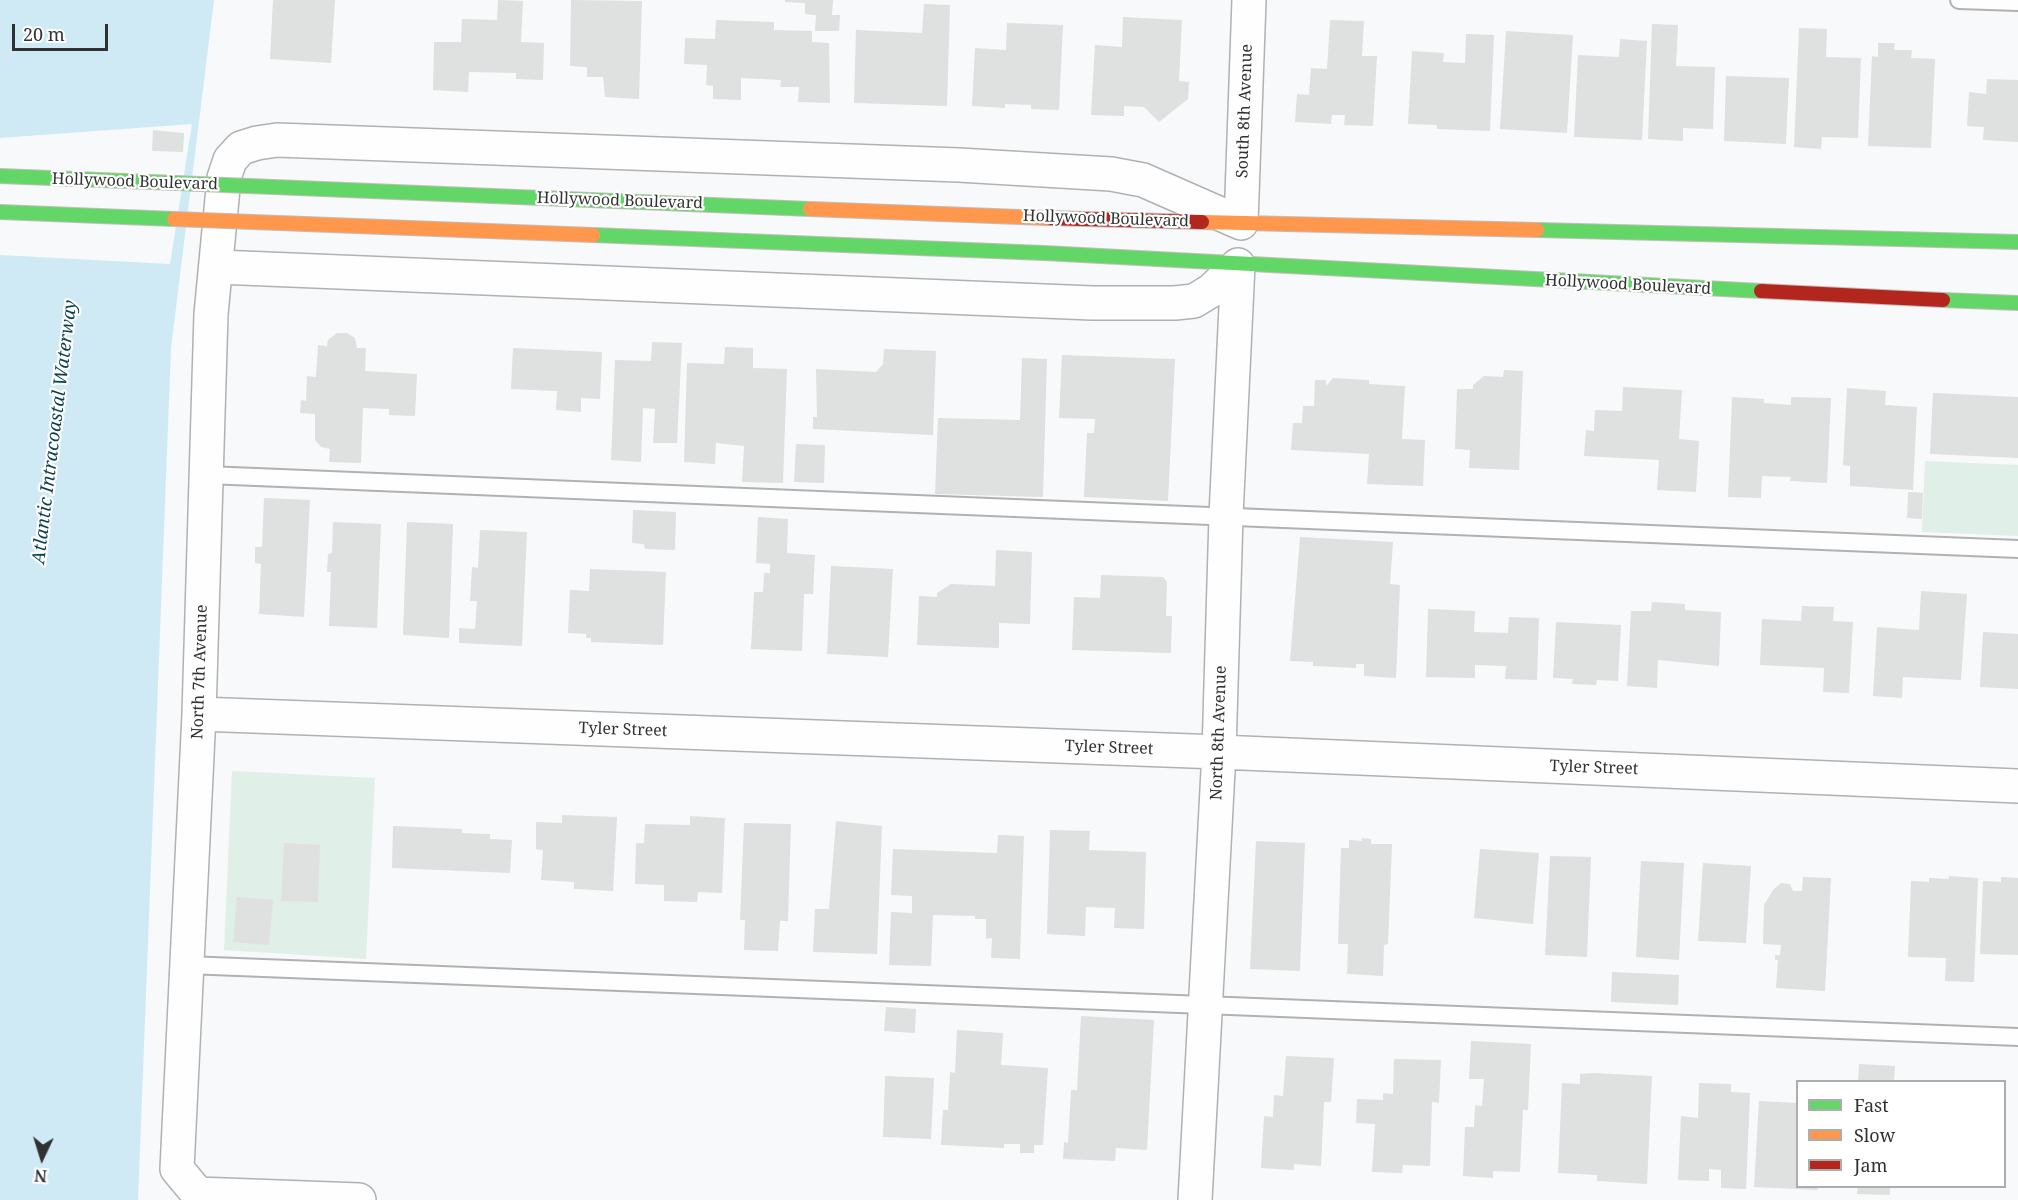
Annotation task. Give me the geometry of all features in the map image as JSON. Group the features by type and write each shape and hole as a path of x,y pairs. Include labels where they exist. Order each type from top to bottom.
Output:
{"main road":[{"name":"Hollywood Boulevard","path":"0,176 1046,218 2018,242"},
{"name":"Hollywood Boulevard","path":"0,212 1044,253 1238,266 2018,303"}],"street":[{"name":"South 8th Avenue","path":"1241,222 1249,0"},
{"name":"Hollywood Boulevard","path":"241,148 256,142 277,140 959,165 1111,174 1143,180 1241,222"},
{"name":"North 7th Avenue","path":"241,148 230,160 224,178 218,267 211,314 199,714 177,1169 198,1194 246,1198"},
{"path":"218,267 1092,303 1175,303 1194,301 1212,290 1238,266"},
{"name":"North 8th Avenue","path":"1195,1200 1219,752 1226,516 1238,266"},
{"name":"Tyler Street","path":"199,714 1219,752 2018,786"},
{"path":"246,1198 359,1200"}],"lane":[{"path":"1959,0 2018,3"},
{"path":"207,475 2018,549"},
{"path":"187,965 2018,1037"}],"shaded area":[{"path":"1925,461 2018,465 2018,536 1922,532"},
{"path":"232,771 375,778 366,959 224,950"}],"water":[{"name":"Atlantic Intracoastal Waterway","path":"0,0 214,0 171,348 138,1200 0,1200"}],"pier":[{"path":"192,124 170,264 0,255 0,138"}],"building":[{"path":"273,0 335,0 331,63 270,59"},
{"path":"498,0 523,1 521,42 544,43 543,80 516,79 516,73 469,72 468,92 433,90 434,42 461,42 462,19 497,20"},
{"path":"571,0 642,1 639,99 605,97 603,77 587,77 587,67 570,66"},
{"path":"785,0 833,0 832,15 840,15 839,31 815,31 816,15 805,14 805,3 785,2"},
{"path":"924,4 950,5 947,106 854,103 856,30 922,33"},
{"path":"1123,17 1182,20 1179,81 1189,82 1188,99 1159,122 1144,107 1124,106 1124,116 1091,115 1095,45 1122,47"},
{"path":"716,20 774,22 774,30 812,31 812,42 829,43 830,103 798,102 799,87 780,87 781,80 741,78 741,100 713,99 713,86 706,85 707,65 684,64 685,38 715,39"},
{"path":"1330,20 1364,21 1362,56 1377,56 1373,126 1344,125 1345,115 1332,115 1331,124 1295,122 1297,94 1309,95 1311,68 1327,69"},
{"path":"1007,23 1063,25 1059,110 1031,109 1031,105 1005,104 1005,108 972,106 975,48 1006,50"},
{"path":"1652,24 1678,25 1676,66 1715,67 1713,129 1683,128 1683,141 1648,139"},
{"path":"1799,28 1827,29 1826,57 1861,58 1858,138 1822,137 1821,149 1794,147"},
{"path":"1506,31 1573,35 1567,133 1500,129"},
{"path":"1466,34 1494,35 1490,131 1437,129 1437,125 1408,124 1412,51 1444,53 1443,62 1465,63"},
{"path":"1620,39 1647,41 1642,140 1574,137 1578,55 1619,57"},
{"path":"1878,43 1895,43 1894,50 1912,50 1911,58 1935,59 1931,148 1868,146 1872,56 1878,57"},
{"path":"1726,76 1789,78 1786,144 1724,141"},
{"path":"1987,79 2018,80 2018,142 1983,140 1984,127 1967,126 1969,92 1986,94"},
{"path":"153,130 184,133 183,152 152,151"},
{"path":"337,333 347,333 355,338 357,348 366,348 365,371 417,374 415,416 389,415 389,409 363,408 361,463 329,462 330,449 321,447 315,440 315,414 300,413 301,400 306,401 307,376 316,377 318,345 327,346 328,340"},
{"path":"652,342 682,343 677,443 653,443 655,409 643,408 641,462 611,460 615,360 651,361"},
{"path":"725,347 753,348 753,368 787,369 783,483 742,482 744,446 716,443 715,464 684,462 687,363 724,364"},
{"path":"513,348 602,352 600,399 581,398 581,412 556,410 557,391 511,389"},
{"path":"884,349 936,351 933,435 813,429 813,417 817,417 816,369 876,372 883,364"},
{"path":"1062,355 1175,359 1168,501 1084,497 1087,433 1094,433 1095,419 1059,418"},
{"path":"1022,358 1047,359 1043,497 935,494 938,418 1020,420"},
{"path":"1504,370 1523,371 1519,470 1469,468 1470,450 1455,449 1457,389 1473,389 1473,385 1484,376 1503,377"},
{"path":"1333,378 1369,380 1369,384 1405,386 1402,439 1425,440 1423,486 1367,484 1369,454 1291,450 1293,423 1302,423 1303,406 1314,406 1315,380 1326,380 1326,386"},
{"path":"1623,387 1682,390 1679,439 1699,441 1696,492 1657,490 1659,460 1584,456 1586,430 1594,431 1595,410 1622,411"},
{"path":"1847,388 1886,391 1885,405 1917,407 1913,490 1850,486 1850,466 1843,465"},
{"path":"1933,393 2018,397 2018,458 1930,454"},
{"path":"1732,397 1764,399 1764,403 1791,405 1791,397 1831,398 1827,483 1790,481 1791,477 1762,476 1761,498 1728,497"},
{"path":"796,444 825,445 824,483 794,482"},
{"path":"1908,492 1923,493 1922,519 1907,518"},
{"path":"264,498 310,500 304,617 259,614 261,564 255,563 255,547 262,547"},
{"path":"633,510 676,512 675,550 645,549 644,544 632,543"},
{"path":"758,517 788,519 787,553 815,555 813,594 804,594 802,651 751,649 754,592 763,592 764,573 770,573 770,564 756,563"},
{"path":"333,522 381,524 377,628 329,626 331,572 327,572 328,554 332,553"},
{"path":"407,522 453,524 449,638 403,635"},
{"path":"480,530 527,532 522,646 459,643 459,628 475,629 477,601 470,601 472,567 478,568"},
{"path":"1300,537 1393,542 1390,584 1400,585 1396,678 1364,676 1364,664 1356,664 1356,668 1313,666 1313,662 1290,661"},
{"path":"996,550 1032,552 1030,624 999,623 999,648 917,645 919,596 937,597 937,593 951,584 995,586"},
{"path":"831,566 893,569 888,657 827,654"},
{"path":"590,569 666,572 663,645 591,642 591,638 586,638 586,634 568,633 570,590 589,591"},
{"path":"1101,575 1163,577 1167,582 1166,616 1172,616 1171,653 1072,650 1074,597 1100,598"},
{"path":"1921,591 1967,594 1961,680 1903,677 1902,698 1873,696 1877,627 1919,630"},
{"path":"1652,602 1685,604 1685,610 1721,612 1719,666 1658,660 1657,688 1627,686 1631,611 1651,611"},
{"path":"1802,606 1834,607 1833,621 1853,622 1849,693 1823,692 1824,668 1760,665 1762,619 1801,621"},
{"path":"1428,609 1475,611 1474,632 1508,633 1509,617 1539,618 1537,680 1505,679 1506,666 1475,665 1475,678 1426,677"},
{"path":"1556,622 1621,625 1618,681 1597,680 1596,685 1572,684 1573,679 1553,678"},
{"path":"1983,632 2018,634 2018,689 1980,687"},
{"path":"562,815 617,817 613,891 574,889 574,882 541,880 543,850 536,849 536,822 562,823"},
{"path":"690,816 725,818 722,893 698,892 697,902 664,901 664,885 635,884 636,843 644,843 645,824 690,825"},
{"path":"836,821 882,826 877,954 813,952 815,909 829,909"},
{"path":"744,823 791,824 788,921 780,921 778,951 744,950 745,920 740,920"},
{"path":"393,826 462,829 462,833 490,834 490,839 512,840 510,873 392,868"},
{"path":"1050,830 1090,831 1089,850 1146,852 1144,929 1114,928 1115,908 1086,907 1085,936 1047,934"},
{"path":"998,835 1024,836 1020,959 991,958 992,938 986,939 986,919 975,919 975,916 933,915 931,966 889,965 891,912 912,913 912,896 891,895 893,849 997,853"},
{"path":"1362,838 1371,839 1371,844 1392,844 1388,944 1384,945 1383,976 1347,974 1348,944 1338,944 1341,848 1349,848 1349,840 1362,841"},
{"path":"1256,841 1305,843 1300,971 1250,969"},
{"path":"284,843 320,845 318,902 281,901"},
{"path":"1480,849 1539,853 1533,924 1474,918"},
{"path":"1550,856 1591,857 1587,957 1545,955"},
{"path":"1641,861 1684,863 1679,960 1636,957"},
{"path":"1703,863 1751,866 1746,943 1698,941"},
{"path":"1949,876 1978,878 1974,982 1945,981 1946,958 1908,957 1911,881 1929,882 1929,878 1949,879"},
{"path":"1803,877 1831,878 1825,991 1776,988 1778,960 1775,960 1775,955 1780,955 1781,945 1763,944 1764,905 1773,890 1781,883 1790,884 1793,891 1802,891"},
{"path":"2001,877 2018,878 2018,955 1980,954 1983,881 2001,882"},
{"path":"237,897 273,900 269,945 233,942"},
{"path":"1612,972 1679,975 1678,1005 1611,1002"},
{"path":"886,1007 916,1009 915,1033 884,1031"},
{"path":"1081,1016 1154,1020 1147,1150 1116,1148 1115,1161 1063,1159 1064,1142 1068,1143 1071,1090 1077,1090"},
{"path":"957,1030 1003,1033 1001,1065 1048,1068 1043,1145 1034,1145 1034,1153 1020,1153 1020,1144 1004,1144 1004,1148 941,1145 943,1110 948,1110 950,1072 955,1073"},
{"path":"1471,1041 1531,1044 1528,1110 1523,1110 1520,1172 1493,1171 1493,1178 1463,1176 1465,1127 1474,1127 1475,1105 1482,1106 1484,1079 1469,1079"},
{"path":"1286,1056 1334,1058 1331,1102 1324,1102 1321,1166 1294,1164 1294,1170 1261,1168 1264,1116 1273,1117 1274,1095 1283,1096"},
{"path":"1394,1059 1441,1060 1439,1103 1432,1102 1430,1166 1403,1165 1402,1173 1372,1172 1375,1124 1356,1123 1357,1099 1383,1100 1383,1093 1393,1094"},
{"path":"1859,1064 1895,1066 1894,1080 1858,1080"},
{"path":"1580,1074 1652,1076 1647,1184 1597,1181 1597,1175 1558,1173 1562,1083 1580,1084"},
{"path":"885,1076 934,1078 931,1139 883,1137"},
{"path":"1699,1083 1731,1084 1731,1092 1750,1093 1746,1189 1721,1188 1721,1170 1709,1169 1709,1181 1678,1180 1681,1116 1698,1118"},
{"path":"1759,1101 1796,1103 1796,1188 1818,1188 1818,1190 1754,1187"},
{"path":"1858,1188 1890,1188 1890,1195 1857,1194"}],"traffic: fast":[{"path":"0,176 176,183"},
{"path":"176,183 810,209"},
{"path":"0,212 174,219"},
{"path":"1537,230 2018,242"},
{"path":"593,235 1044,253"},
{"path":"1044,253 1761,291"},
{"path":"1943,300 2018,303"}],"traffic: slow":[{"path":"810,209 1046,218"},
{"path":"174,219 593,235"},
{"path":"1202,222 1537,230"}],"traffic: jam":[{"path":"1046,218 1202,222"},
{"path":"1761,291 1943,300"}]}
